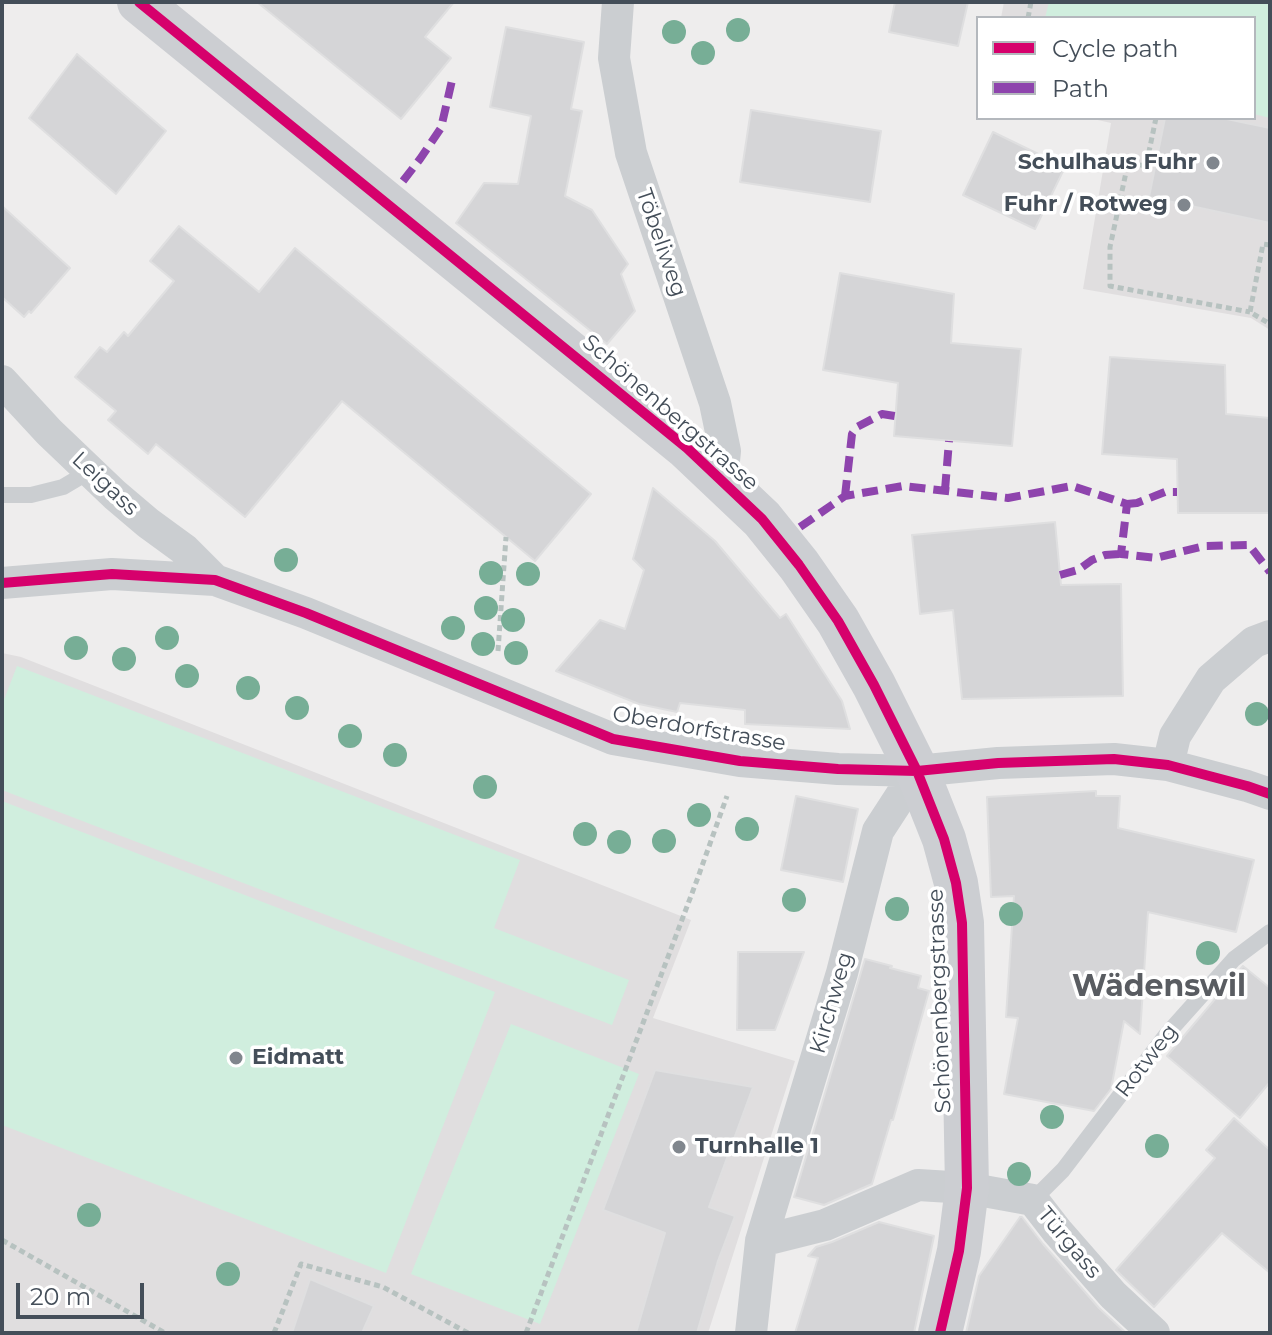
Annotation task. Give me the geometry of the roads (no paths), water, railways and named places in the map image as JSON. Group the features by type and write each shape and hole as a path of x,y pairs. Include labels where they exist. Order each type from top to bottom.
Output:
{"street":[{"name":"Schönenbergstrasse","path":"139,2 687,448 762,519 838,621 917,771 944,839 956,883 962,923 967,1188 959,1251 940,1333"},
{"name":"Töbeliweg","path":"618,2 614,58 631,153 715,403 725,451 722,480"},
{"name":"Leigass","path":"2,381 90,471 148,523 185,550 215,580"},
{"name":"Oberdorfstrasse","path":"2,583 112,574 215,580 306,613 613,739 740,761 838,769 917,771 998,763 1114,759 1168,765 1270,794"},
{"path":"1168,765 1175,736 1211,679 1254,642 1270,636"},
{"name":"Kirchweg","path":"751,1333 761,1241 842,973 878,831 917,771"},
{"path":"761,1241 825,1225 918,1185 967,1188"},
{"name":"Türgass","path":"967,1188 1033,1200 1113,1295 1154,1333"}],"lane":[{"path":"2,495 31,495 63,487 90,471"},
{"name":"Rotweg","path":"1033,1200 1063,1170 1166,1035 1234,959 1270,932"}],"place":[{"name":"Schulhaus Fuhr","path":"1213,163"},
{"name":"Fuhr / Rotweg","path":"1184,205"},
{"name":"Eidmatt","path":"236,1058"},
{"name":"Turnhalle 1","path":"679,1147"}],"district":[{"name":"Wädenswil","path":"1159,987"}]}
